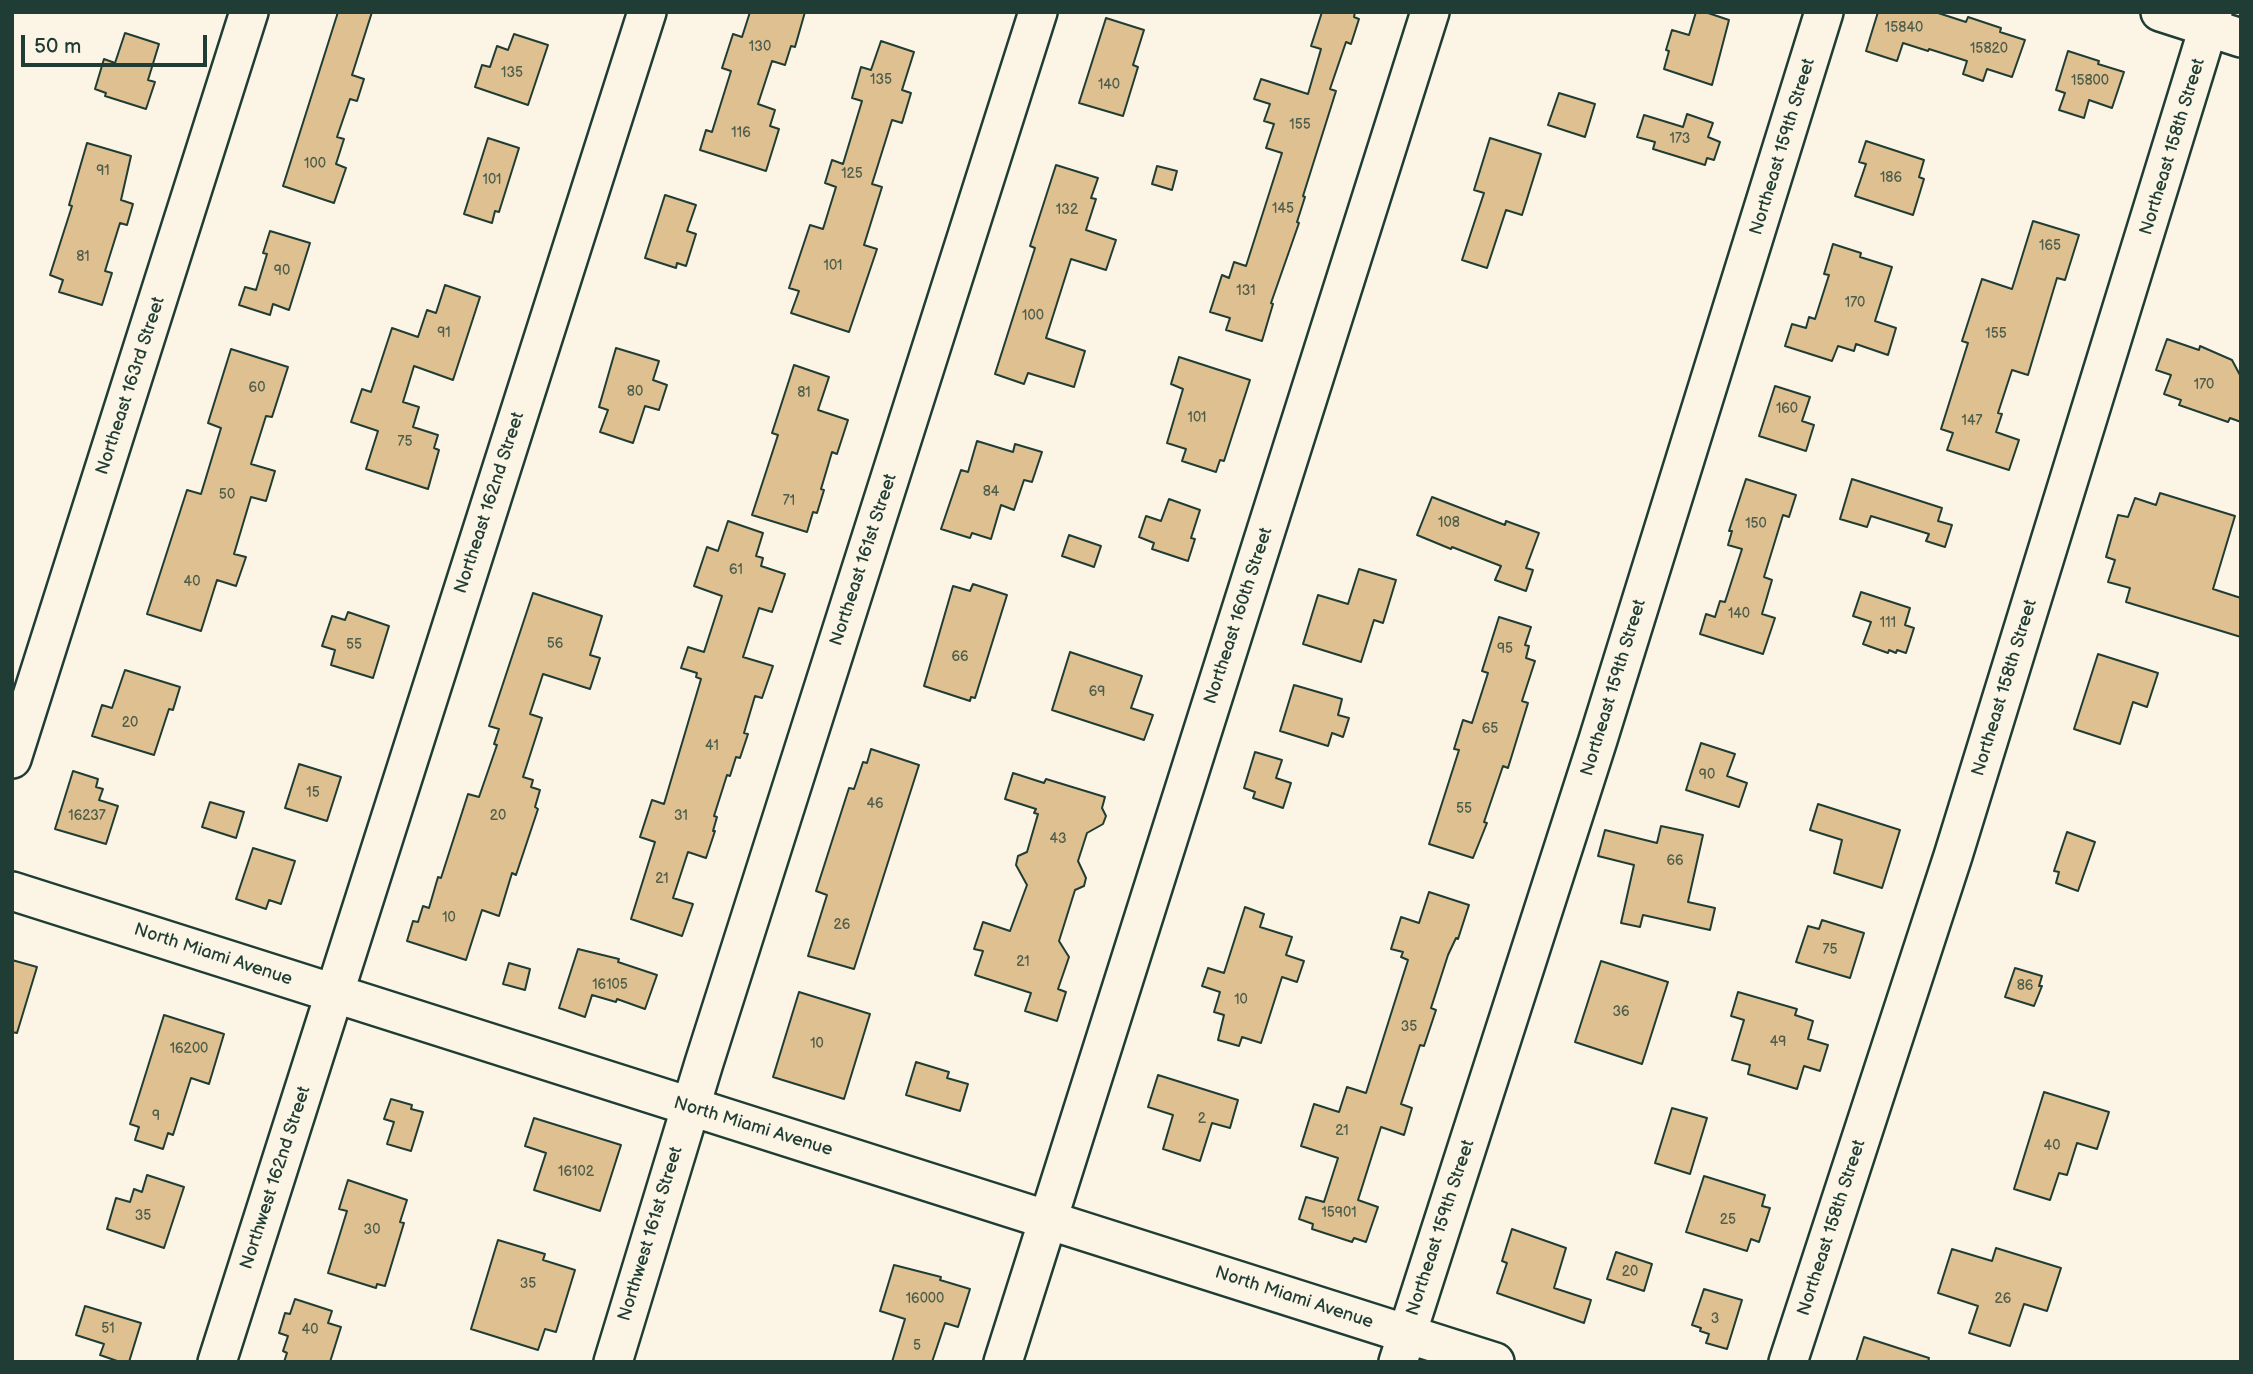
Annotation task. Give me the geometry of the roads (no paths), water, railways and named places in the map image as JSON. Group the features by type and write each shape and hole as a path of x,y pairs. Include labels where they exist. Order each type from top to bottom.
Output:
{"street":[{"name":"Northeast 163rd Street","path":"12,759 249,12"},
{"name":"Northeast 162nd Street","path":"334,993 647,12"},
{"name":"Northeast 161st Street","path":"690,1107 1038,12"},
{"name":"Northeast 160th Street","path":"1003,1362 1430,12"},
{"name":"Northeast 159th Street","path":"1402,1348 1597,743 1824,12"},
{"path":"2160,12 2221,26"},
{"name":"Northeast 158th Street","path":"1788,1362 2221,26"},
{"name":"North Miami Avenue","path":"12,891 1048,1220 1402,1348 1495,1362"},
{"name":"Northwest 162nd Street","path":"217,1362 334,993"},
{"name":"Northwest 161st Street","path":"613,1362 690,1107"}]}
